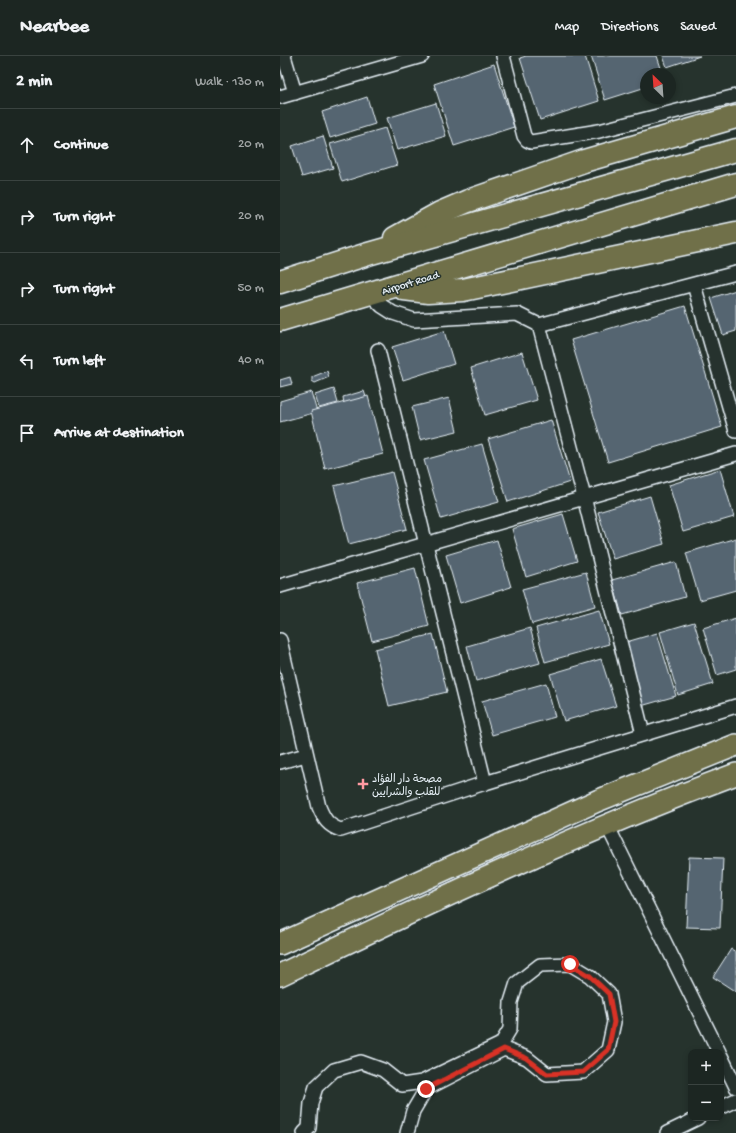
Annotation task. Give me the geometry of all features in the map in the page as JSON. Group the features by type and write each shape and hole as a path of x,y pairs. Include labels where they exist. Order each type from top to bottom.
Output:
{"highway":[{"path":"368,254 440,213 468,201 584,161 736,117"},
{"path":"280,282 368,254 736,150"},
{"name":"Airport Road","path":"280,320 394,287 540,241 736,184"},
{"path":"394,287 428,292 463,290 736,233"}],"main road":[{"path":"280,944 596,801 736,745"},
{"path":"280,975 403,915 608,825 736,774"}],"street":[{"path":"284,56 295,93"},
{"path":"280,97 422,56"},
{"path":"503,56 524,136 531,142 599,131 736,96"},
{"path":"370,294 382,306 392,313 414,320 517,314 539,325 736,273"},
{"path":"694,284 736,431"},
{"path":"539,325 584,497 642,734"},
{"path":"378,350 485,783"},
{"path":"280,586 736,454"},
{"path":"280,640 319,807 324,820 332,827 341,830 485,783 736,706"},
{"path":"280,762 306,755"},
{"path":"608,825 718,1049"},
{"path":"304,1133 309,1128 311,1104 316,1087 334,1070 361,1062 383,1070 402,1085 422,1082 502,1044 510,1029 510,1002 517,983 540,966 570,964 590,976 609,994 614,1022 608,1050 583,1072 547,1074 526,1058 504,1049 426,1089 413,1111 407,1133"},
{"path":"724,1062 736,1087"},
{"path":"724,1106 736,1100"},
{"path":"671,1132 692,1121"}],"building":[{"path":"526,56 585,56 599,101 540,120 520,58"},
{"path":"591,56 657,56 661,68 640,68 640,89 605,100"},
{"path":"663,56 700,56 667,67"},
{"path":"494,64 514,127 454,146 434,84"},
{"path":"367,97 375,124 330,138 322,112"},
{"path":"436,103 446,136 397,150 387,118"},
{"path":"385,128 397,165 342,182 330,144"},
{"path":"323,136 333,168 302,177 292,146"},
{"path":"736,290 736,331 723,335 711,298"},
{"path":"685,306 722,427 608,462 571,340"},
{"path":"444,331 454,364 403,380 392,347"},
{"path":"522,352 537,400 485,415 471,368"},
{"path":"327,371 329,377 315,383 312,381 312,377"},
{"path":"290,377 292,384 280,387 280,380"},
{"path":"334,389 338,403 319,408 315,395"},
{"path":"364,391 366,397 344,404 343,397"},
{"path":"311,392 317,412 280,422 280,401"},
{"path":"368,396 383,454 325,469 311,411"},
{"path":"449,398 457,431 420,440 412,407"},
{"path":"551,420 570,482 508,502 488,439"},
{"path":"482,444 499,502 441,519 424,460"},
{"path":"720,469 734,517 683,532 669,485"},
{"path":"392,472 407,529 349,544 334,486"},
{"path":"650,496 664,544 613,559 598,512"},
{"path":"563,514 577,561 526,577 512,529"},
{"path":"736,538 736,590 700,600 686,553"},
{"path":"497,540 511,587 460,603 446,555"},
{"path":"676,562 685,597 622,615 612,580"},
{"path":"415,568 429,626 372,641 357,583"},
{"path":"586,572 595,606 532,624 522,589"},
{"path":"599,610 609,644 545,662 536,628"},
{"path":"736,618 736,669 717,675 703,628"},
{"path":"694,622 713,684 678,695 660,632"},
{"path":"530,628 540,663 476,681 467,646"},
{"path":"657,633 676,696 641,706 623,643"},
{"path":"433,634 447,692 389,706 375,649"},
{"path":"601,659 616,706 564,721 550,674"},
{"path":"546,683 555,717 492,735 482,701"},
{"path":"689,857 723,858 720,928 686,927"},
{"path":"731,949 736,952 736,992 713,977"}],"place":[{"name":"مصحة دار الفؤاد للقلب والشرايين","path":"363,784"}],"route":[{"path":"426,1089 504,1049 526,1058 547,1074 583,1072 608,1050 614,1022 609,994 590,976 570,964"}]}
